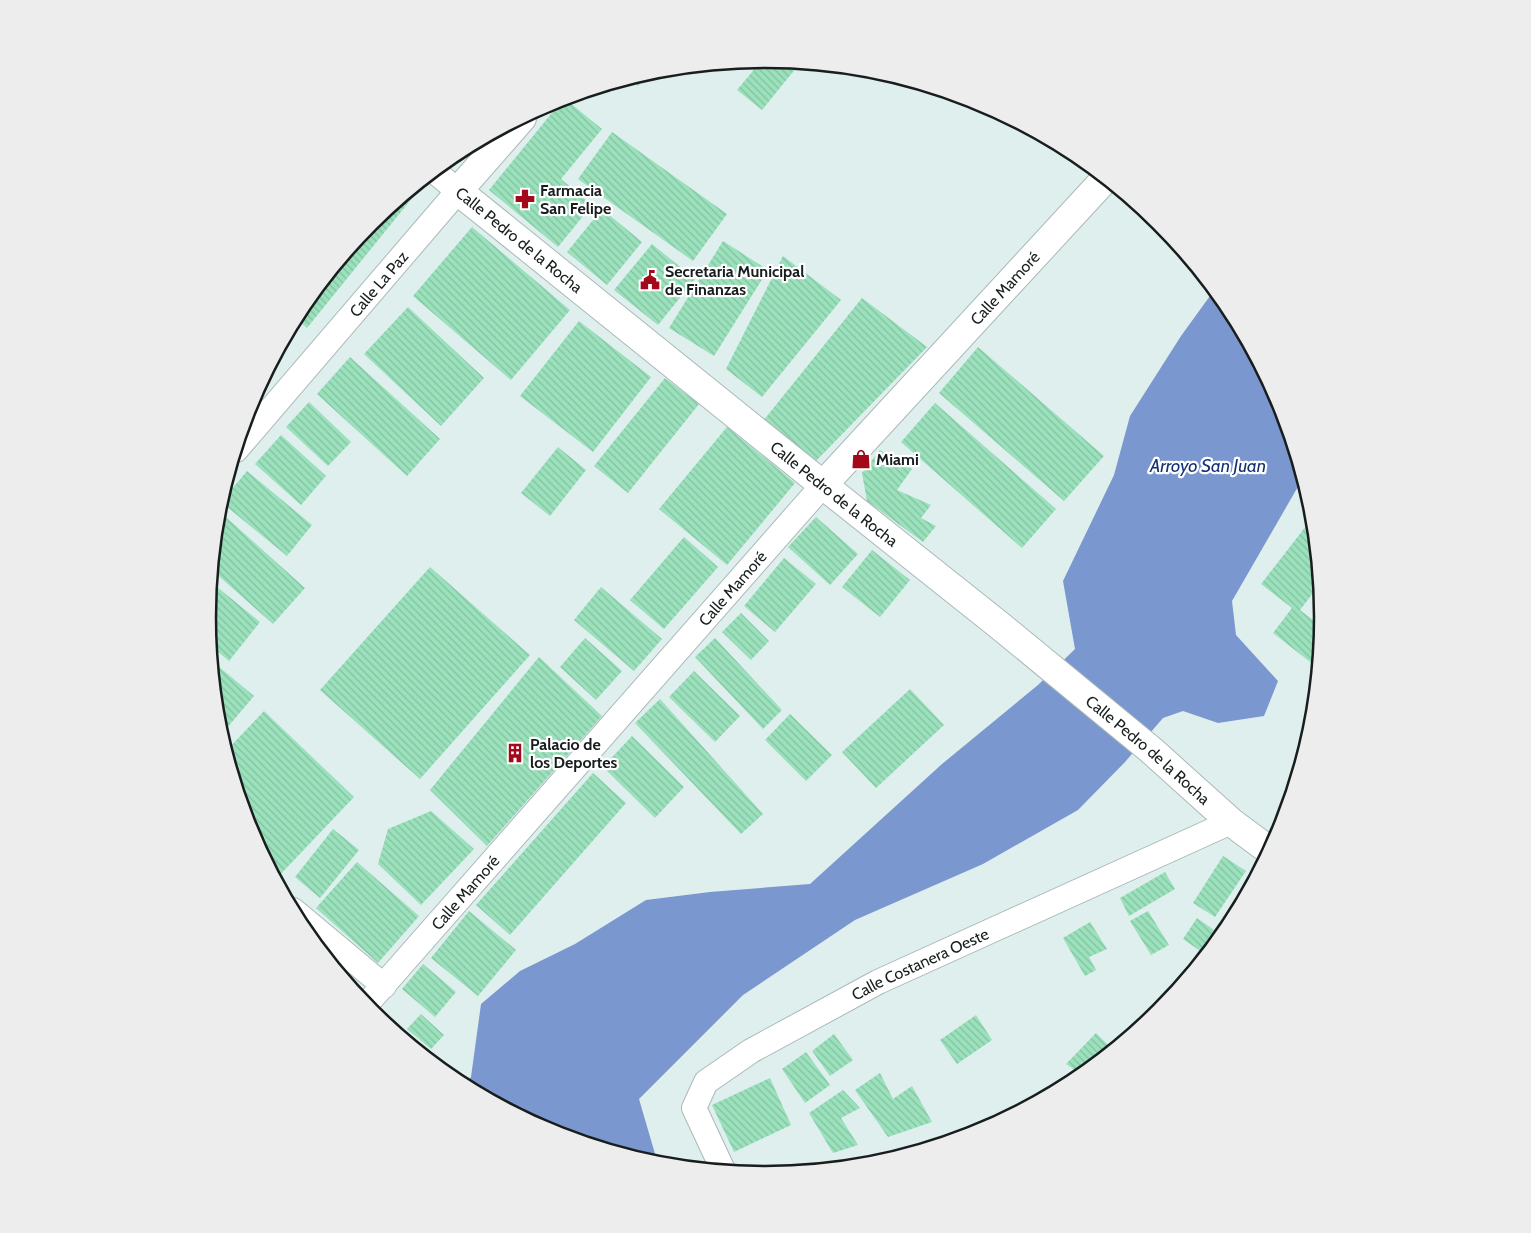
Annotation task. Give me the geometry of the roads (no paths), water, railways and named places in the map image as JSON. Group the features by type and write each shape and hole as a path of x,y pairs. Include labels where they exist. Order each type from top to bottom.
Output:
{"main road":[{"name":"Calle La Paz","path":"458,191 511,130"},
{"name":"Calle Mamoré","path":"823,485 1102,183"},
{"name":"Calle Pedro de la Rocha","path":"458,191 999,625 1151,750 1232,822 1264,846"}],"street":[{"name":"Calle Pedro de la Rocha","path":"439,175 458,191"},
{"name":"Calle La Paz","path":"247,437 458,191"},
{"name":"Calle Mamoré","path":"372,999 823,485"},
{"name":"Calle Costanera Oeste","path":"720,1163 694,1108 706,1082 751,1051 878,982 1232,822"},
{"path":"311,925 384,986"}],"water":[{"name":"Arroyo San Juan","path":"1211,295 1241,342 1273,406 1299,486 1232,601 1236,635 1278,681 1264,716 1218,723 1183,711 1163,718 1125,762 1078,810 983,864 855,920 743,995 639,1099 655,1154 623,1147 555,1124 523,1109 470,1079 481,1004 520,971 575,944 646,900 710,892 810,884 942,764 1038,685 1075,649 1063,581 1114,475 1130,416 1181,336"}],"place":[{"name":"Farmacia San Felipe","path":"525,199"},
{"name":"Secretaria Municipal de Finanzas","path":"650,280"},
{"name":"Miami","path":"861,459"},
{"name":"Palacio de los Deportes","path":"515,753"}]}
